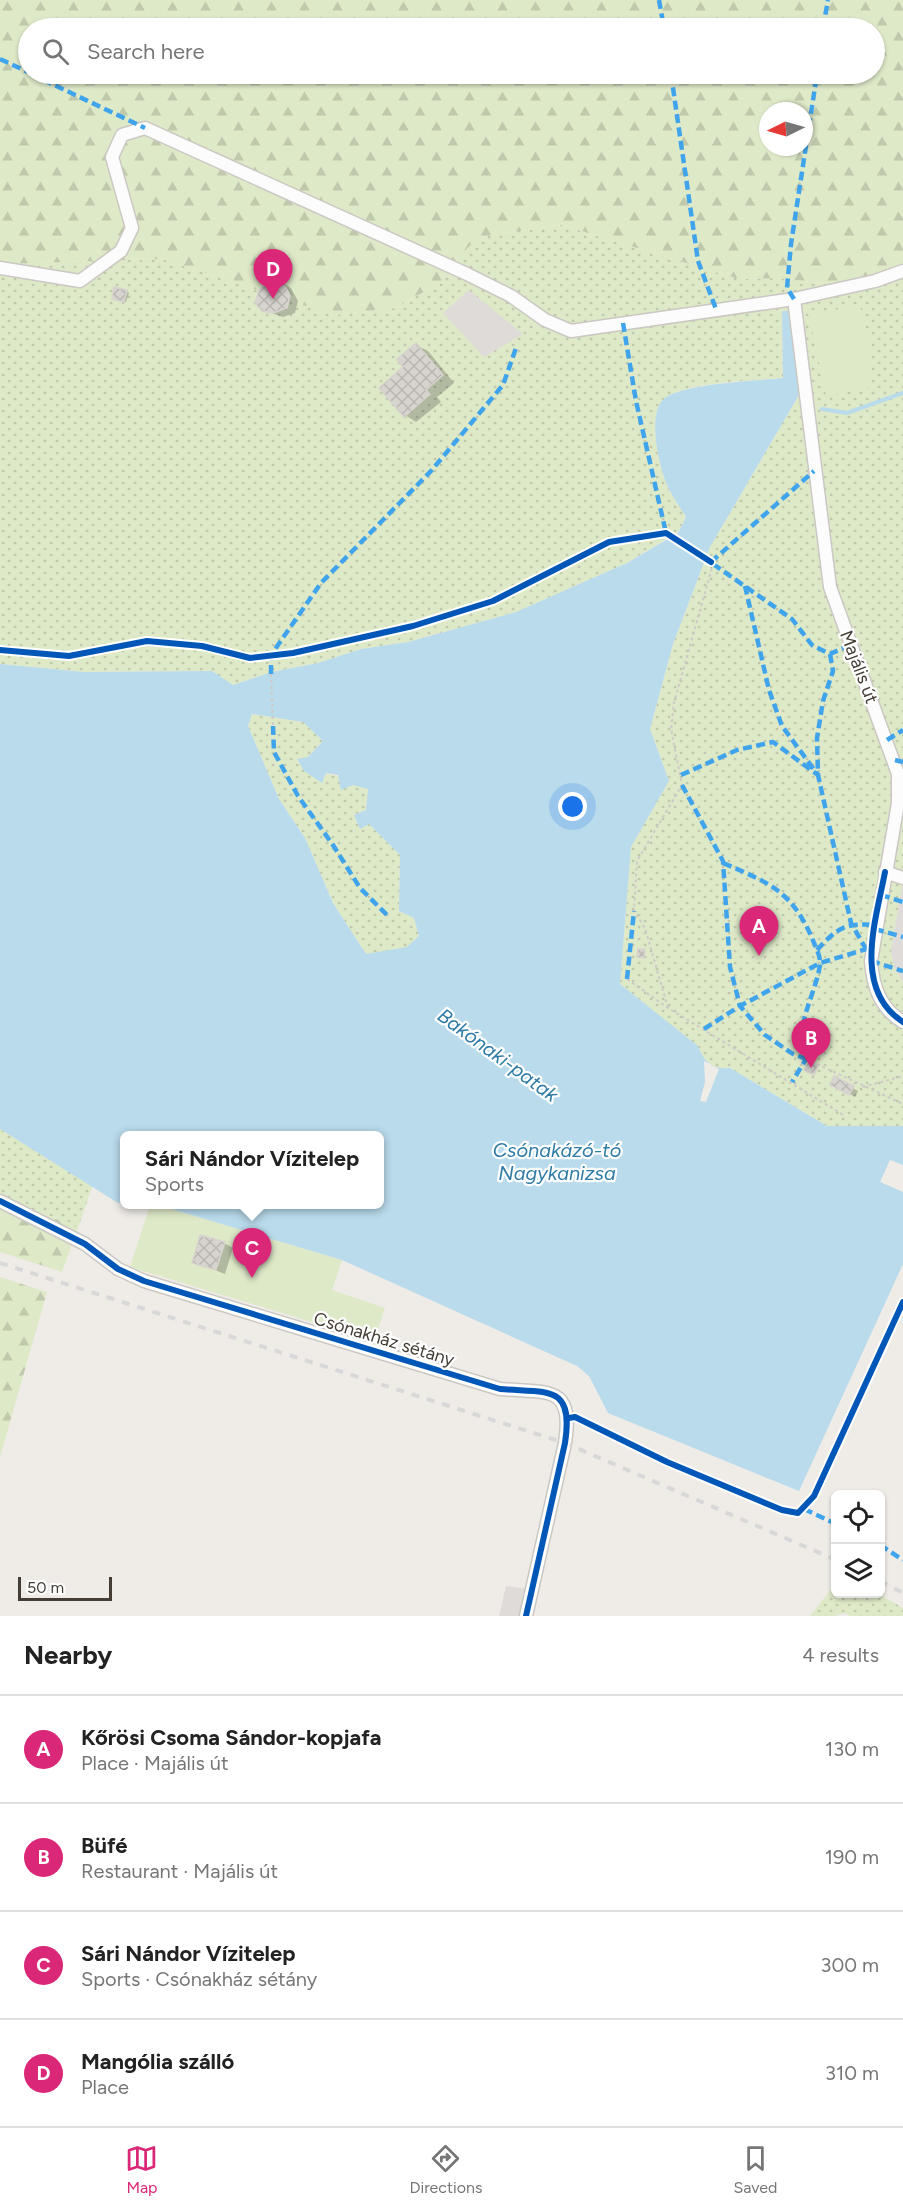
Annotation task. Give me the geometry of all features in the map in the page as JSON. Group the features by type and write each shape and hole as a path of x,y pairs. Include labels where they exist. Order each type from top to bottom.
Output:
{"street":[{"path":"0,268 81,281 121,250 132,228 112,157 122,135 145,128 467,274 511,296 545,321 572,331 794,299 875,281 903,271"},
{"name":"Majális út","path":"794,299 830,587 898,774 898,803 876,925 872,970 879,997 889,1011 903,1023"},
{"path":"885,872 903,878"},
{"name":"Csónakház sétány","path":"0,1201 85,1244 118,1269 144,1281 500,1389 550,1394 561,1400 569,1418 565,1443 526,1616"}],"path":[{"path":"668,1008 645,928 634,911 637,861 682,785 671,729 679,679 713,564 702,556"},
{"path":"271,674 273,726"},
{"path":"627,979 668,1008 845,1116 853,1116"},
{"path":"806,1059 862,1087 903,1104"},
{"path":"862,1087 903,1076"}],"green space":[{"path":"0,0 903,0 903,263 848,286 778,278 739,279 562,225 479,237 460,255 440,283 395,308 334,315 163,259 0,264"},
{"path":"562,225 739,279 778,278 848,286 903,263 903,1126 827,1126 730,1068 718,1068 709,1064 697,1046 620,984 631,847 669,781 650,729 673,644 710,547 803,388 788,311 782,311 783,378 705,385 676,393 666,398 660,405 655,427 658,453 669,489 686,517 678,532 627,563 516,612 408,642 361,649 318,663 272,672 233,685 211,671 84,672 0,664 0,264 163,259 334,315 395,308 440,283 460,255 479,237"},
{"path":"860,305 872,352 868,388 826,396 809,315"},
{"path":"252,714 303,722 323,741 308,757 322,782 326,773 368,789 366,810 354,815 360,829 368,823 400,855 399,911 414,918 419,936 407,948 366,954 333,903 305,838 279,799 248,726"},
{"path":"0,1129 93,1185 78,1228 0,1196"},
{"path":"0,1196 78,1228 62,1272 0,1252"},
{"path":"149,1209 171,1209 342,1260 332,1290 385,1308 374,1341 130,1267"},
{"path":"0,1277 47,1292 0,1457"},
{"path":"831,1589 831,1598 885,1598 903,1608 903,1616 850,1616 845,1613 834,1616 810,1616"}],"shaded area":[{"path":"469,290 523,334 484,357 443,313"},
{"path":"903,880 903,982 894,967 891,951"},
{"path":"506,1586 526,1589 520,1616 499,1616"}],"water":[{"name":"Csónakázó-tó Nagykanizsa","path":"782,311 788,311 803,388 710,547 673,644 650,729 669,781 631,847 620,984 698,1046 709,1064 718,1068 730,1068 827,1126 903,1126 903,1165 890,1160 880,1182 903,1192 903,1264 799,1491 608,1413 589,1376 577,1366 342,1260 171,1209 384,1209 384,1131 120,1131 120,1203 118,1203 0,1129 0,664 84,672 212,671 233,685 272,672 318,663 361,649 408,642 516,612 627,563 678,533 686,517 667,485 658,453 655,427 659,405 665,398 688,389 783,378","holes":["252,714 303,722 323,741 308,757 297,759 304,771 322,783 326,773 338,775 341,790 353,785 368,789 366,810 354,815 360,829 369,824 400,855 399,911 414,918 419,936 407,947 366,954 333,903 305,838 279,799 248,726"]}],"pier":[{"path":"704,1061 719,1069 706,1102 700,1101 705,1082"}],"building":[{"path":"269,281 282,281 290,295 287,308 273,313 262,311 255,303 259,290"},
{"path":"114,287 127,290 124,302 112,299"},
{"path":"416,343 443,375 426,390 430,394 404,417 379,388 403,367 397,359"},
{"path":"638,949 645,949 644,958 637,957"},
{"path":"809,1061 818,1066 814,1075 804,1070"},
{"path":"834,1076 854,1086 849,1095 830,1085"},
{"path":"200,1235 225,1242 216,1270 192,1263"}],"waterway":[{"path":"822,409 847,413 903,393"}],"railway":[{"path":"0,1263 565,1443 831,1558"},
{"path":"885,1584 903,1593"}],"marked path":[{"path":"659,0 662,18"},
{"path":"825,18 828,0"},
{"path":"0,59 18,67"},
{"path":"52,84 145,128"},
{"path":"672,84 698,261 716,309"},
{"path":"794,299 787,288 791,244 815,84"},
{"path":"623,323 636,401 666,533"},
{"path":"271,674 271,655 321,583 431,471 503,385 516,348"},
{"path":"711,562 814,471"},
{"path":"713,564 792,619 812,645 830,654 850,645"},
{"path":"681,775 737,750 773,742 818,775 782,726 769,690 745,586"},
{"path":"830,654 833,671 823,701 817,738 818,775 851,923 866,949"},
{"path":"273,726 274,752 298,796 360,888 387,915"},
{"path":"887,740 903,730"},
{"path":"895,760 903,762"},
{"path":"682,785 723,861 730,967 740,1006 765,1035 793,1054 806,1059"},
{"path":"723,863 766,883 787,898 804,922 819,955 820,965 803,1023 802,1035 806,1059 792,1082"},
{"path":"881,895 903,902"},
{"path":"627,979 634,911"},
{"path":"817,950 843,928 876,925"},
{"path":"875,929 903,937"},
{"path":"704,1029 740,1006 820,963 870,948"},
{"path":"871,961 903,971"},
{"path":"804,1509 831,1522"},
{"path":"885,1548 903,1560"}],"cycle path":[{"path":"0,650 69,656 147,641 202,646 250,658 293,653 413,626 493,601 609,542 666,533 711,562"},
{"path":"885,872 873,932 873,973 877,991 887,1008 903,1022"},
{"path":"0,1201 85,1244 118,1269 144,1281 500,1389 544,1392 554,1395 561,1401 565,1410 567,1424 565,1443 526,1616"},
{"path":"569,1418 575,1417 667,1462 782,1510 798,1513 814,1496 903,1302"}],"place":[{"name":"Mangólia szálló","path":"273,299"},
{"name":"Kőrösi Csoma Sándor-kopjafa","path":"759,956"},
{"name":"Büfé","path":"811,1068"},
{"name":"Sári Nándor Vízitelep","path":"252,1278"}],"water label":[{"name":"Bakónaki-patak","path":"498,1055"}]}
